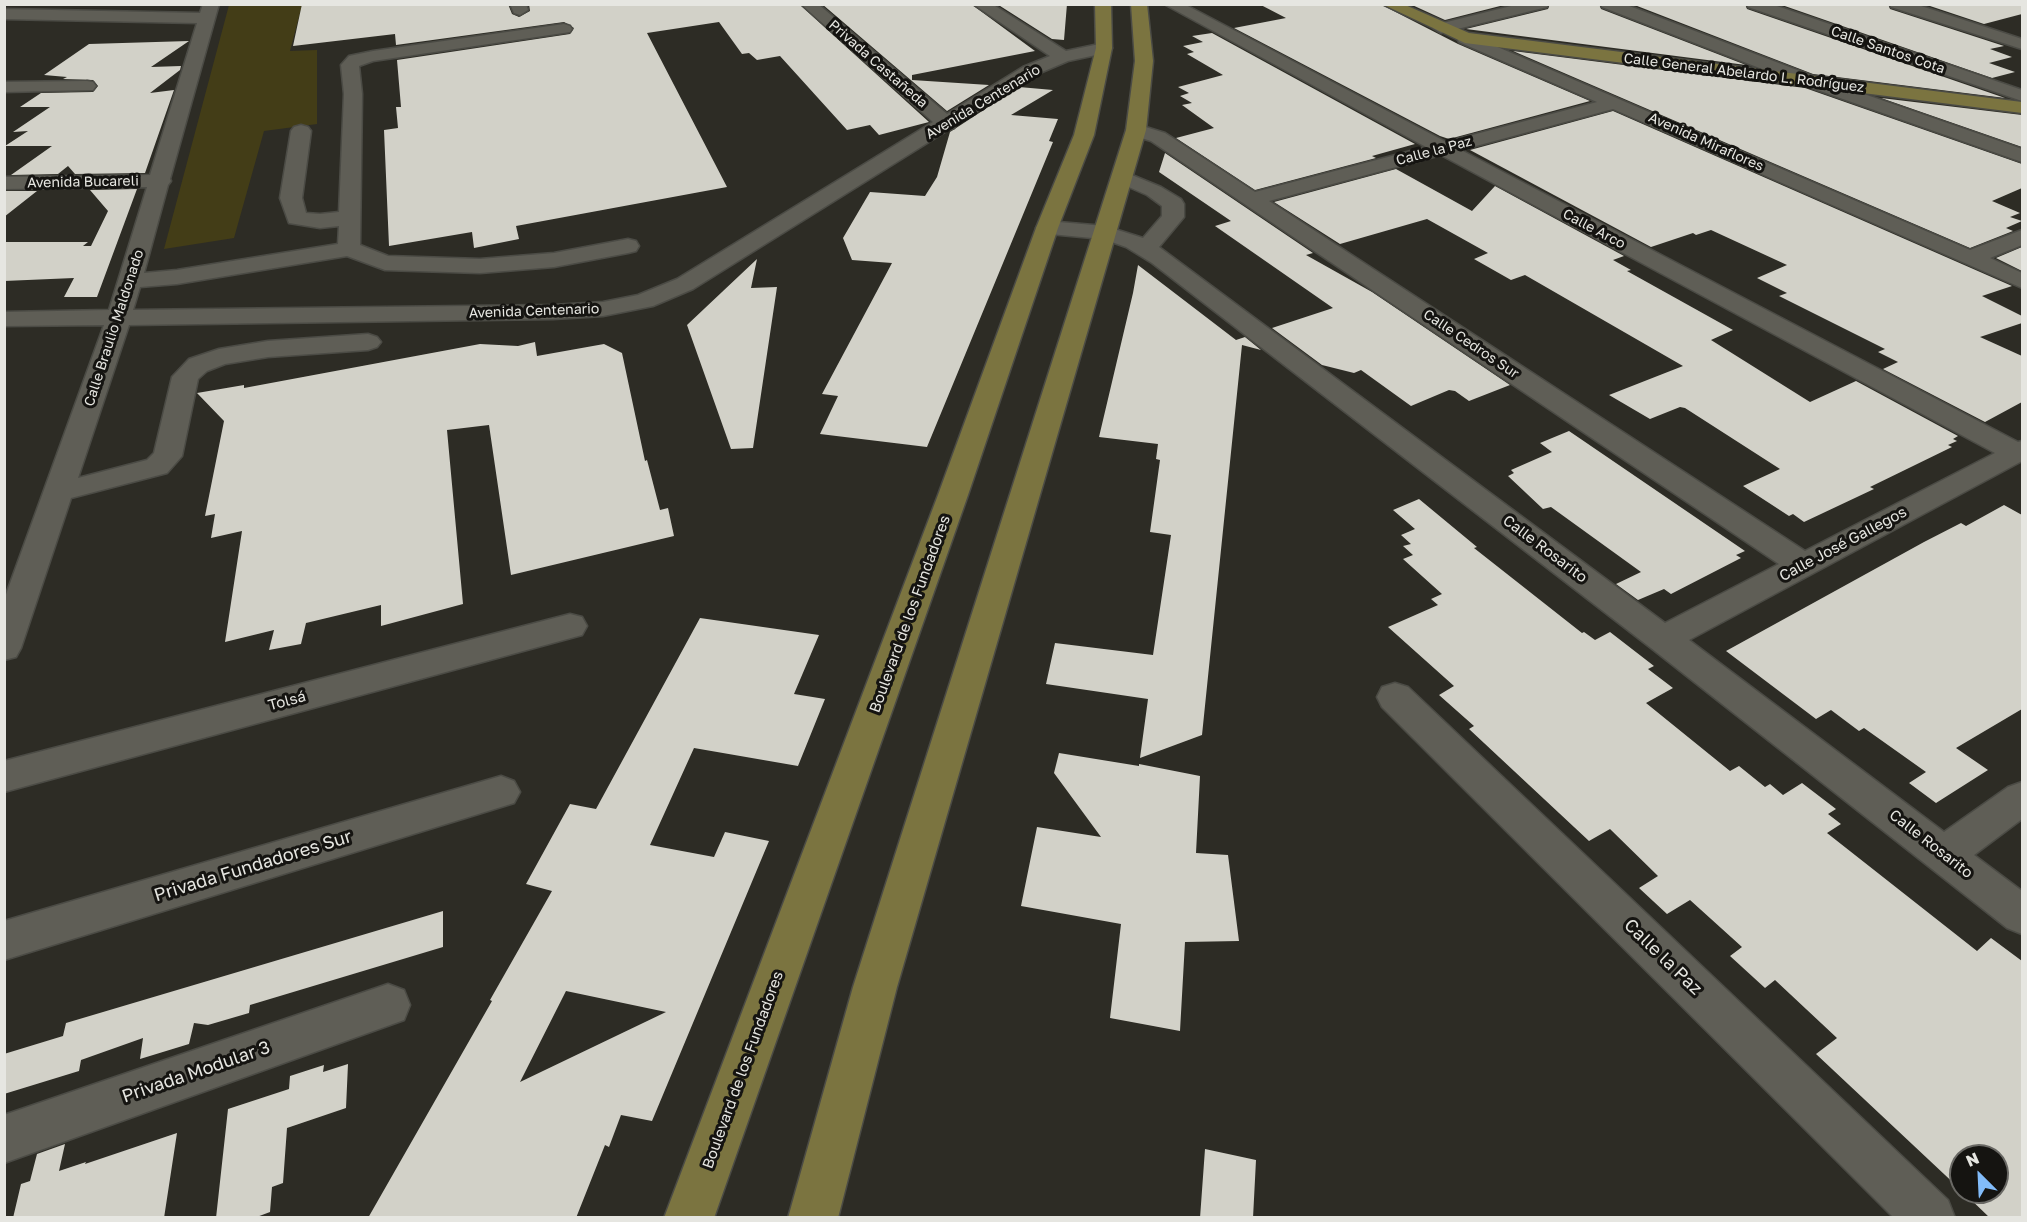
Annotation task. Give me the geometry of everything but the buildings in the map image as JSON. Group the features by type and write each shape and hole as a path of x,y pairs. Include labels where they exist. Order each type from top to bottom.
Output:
{"main road":[{"name":"Boulevard de los Fundadores","path":"689,1218 949,506 1047,228 1084,135 1104,48 1103,4"},
{"path":"813,1218 875,987 1136,130 1144,61 1139,4"},
{"name":"Avenida Miraflores","path":"1389,4 1465,38"},
{"name":"Calle General Abelardo L. Rodríguez","path":"1465,38 2022,108"}],"street":[{"name":"Privada Castañeda","path":"808,4 947,124"},
{"path":"980,4 1063,57"},
{"name":"Calle Arco","path":"1171,4 2020,451"},
{"path":"1441,27 1541,4"},
{"path":"1608,4 1812,82 2022,156"},
{"name":"Calle Santos Cota","path":"1754,4 2022,96"},
{"path":"1897,4 2022,44"},
{"path":"4,14 209,11"},
{"name":"Calle Braulio Maldonado","path":"4,648 119,318 209,11"},
{"path":"349,249 353,94 350,65 355,60 395,52 564,29"},
{"name":"Avenida Miraflores","path":"1465,38 2022,281"},
{"name":"Avenida Centenario","path":"4,319 554,312 603,309 644,301 685,284 947,124 1029,71 1063,57 1104,48"},
{"path":"4,87 87,86"},
{"name":"Calle la Paz","path":"1252,199 1616,103"},
{"name":"Calle Cedros Sur","path":"1136,130 1158,137 1803,565"},
{"path":"301,131 291,198 297,218 320,221 350,218"},
{"path":"1122,177 1154,191 1173,204 1173,217 1145,249"},
{"name":"Avenida Bucareli","path":"4,183 161,181"},
{"name":"Calle Rosarito","path":"1047,228 1105,233 1134,242 1145,249 1663,639 2022,915"},
{"path":"1971,258 2022,237"},
{"path":"130,281 177,277 349,249 385,263 480,266 554,260 628,246"},
{"path":"58,492 157,467 168,456 185,377 198,365 219,357 268,350 368,342"},
{"name":"Calle José Gallegos","path":"1663,639 2020,451"},
{"name":"Tolsá","path":"4,777 570,626"},
{"name":"Calle la Paz","path":"1395,697 1930,1218"},
{"name":"Privada Fundadores Sur","path":"4,940 501,792"},
{"path":"1944,854 2022,798"},
{"name":"Privada Modular 3","path":"4,1139 388,1005"}],"shaded area":[{"path":"229,5 302,5 290,51 317,50 317,124 264,131 234,238 164,249"}]}
